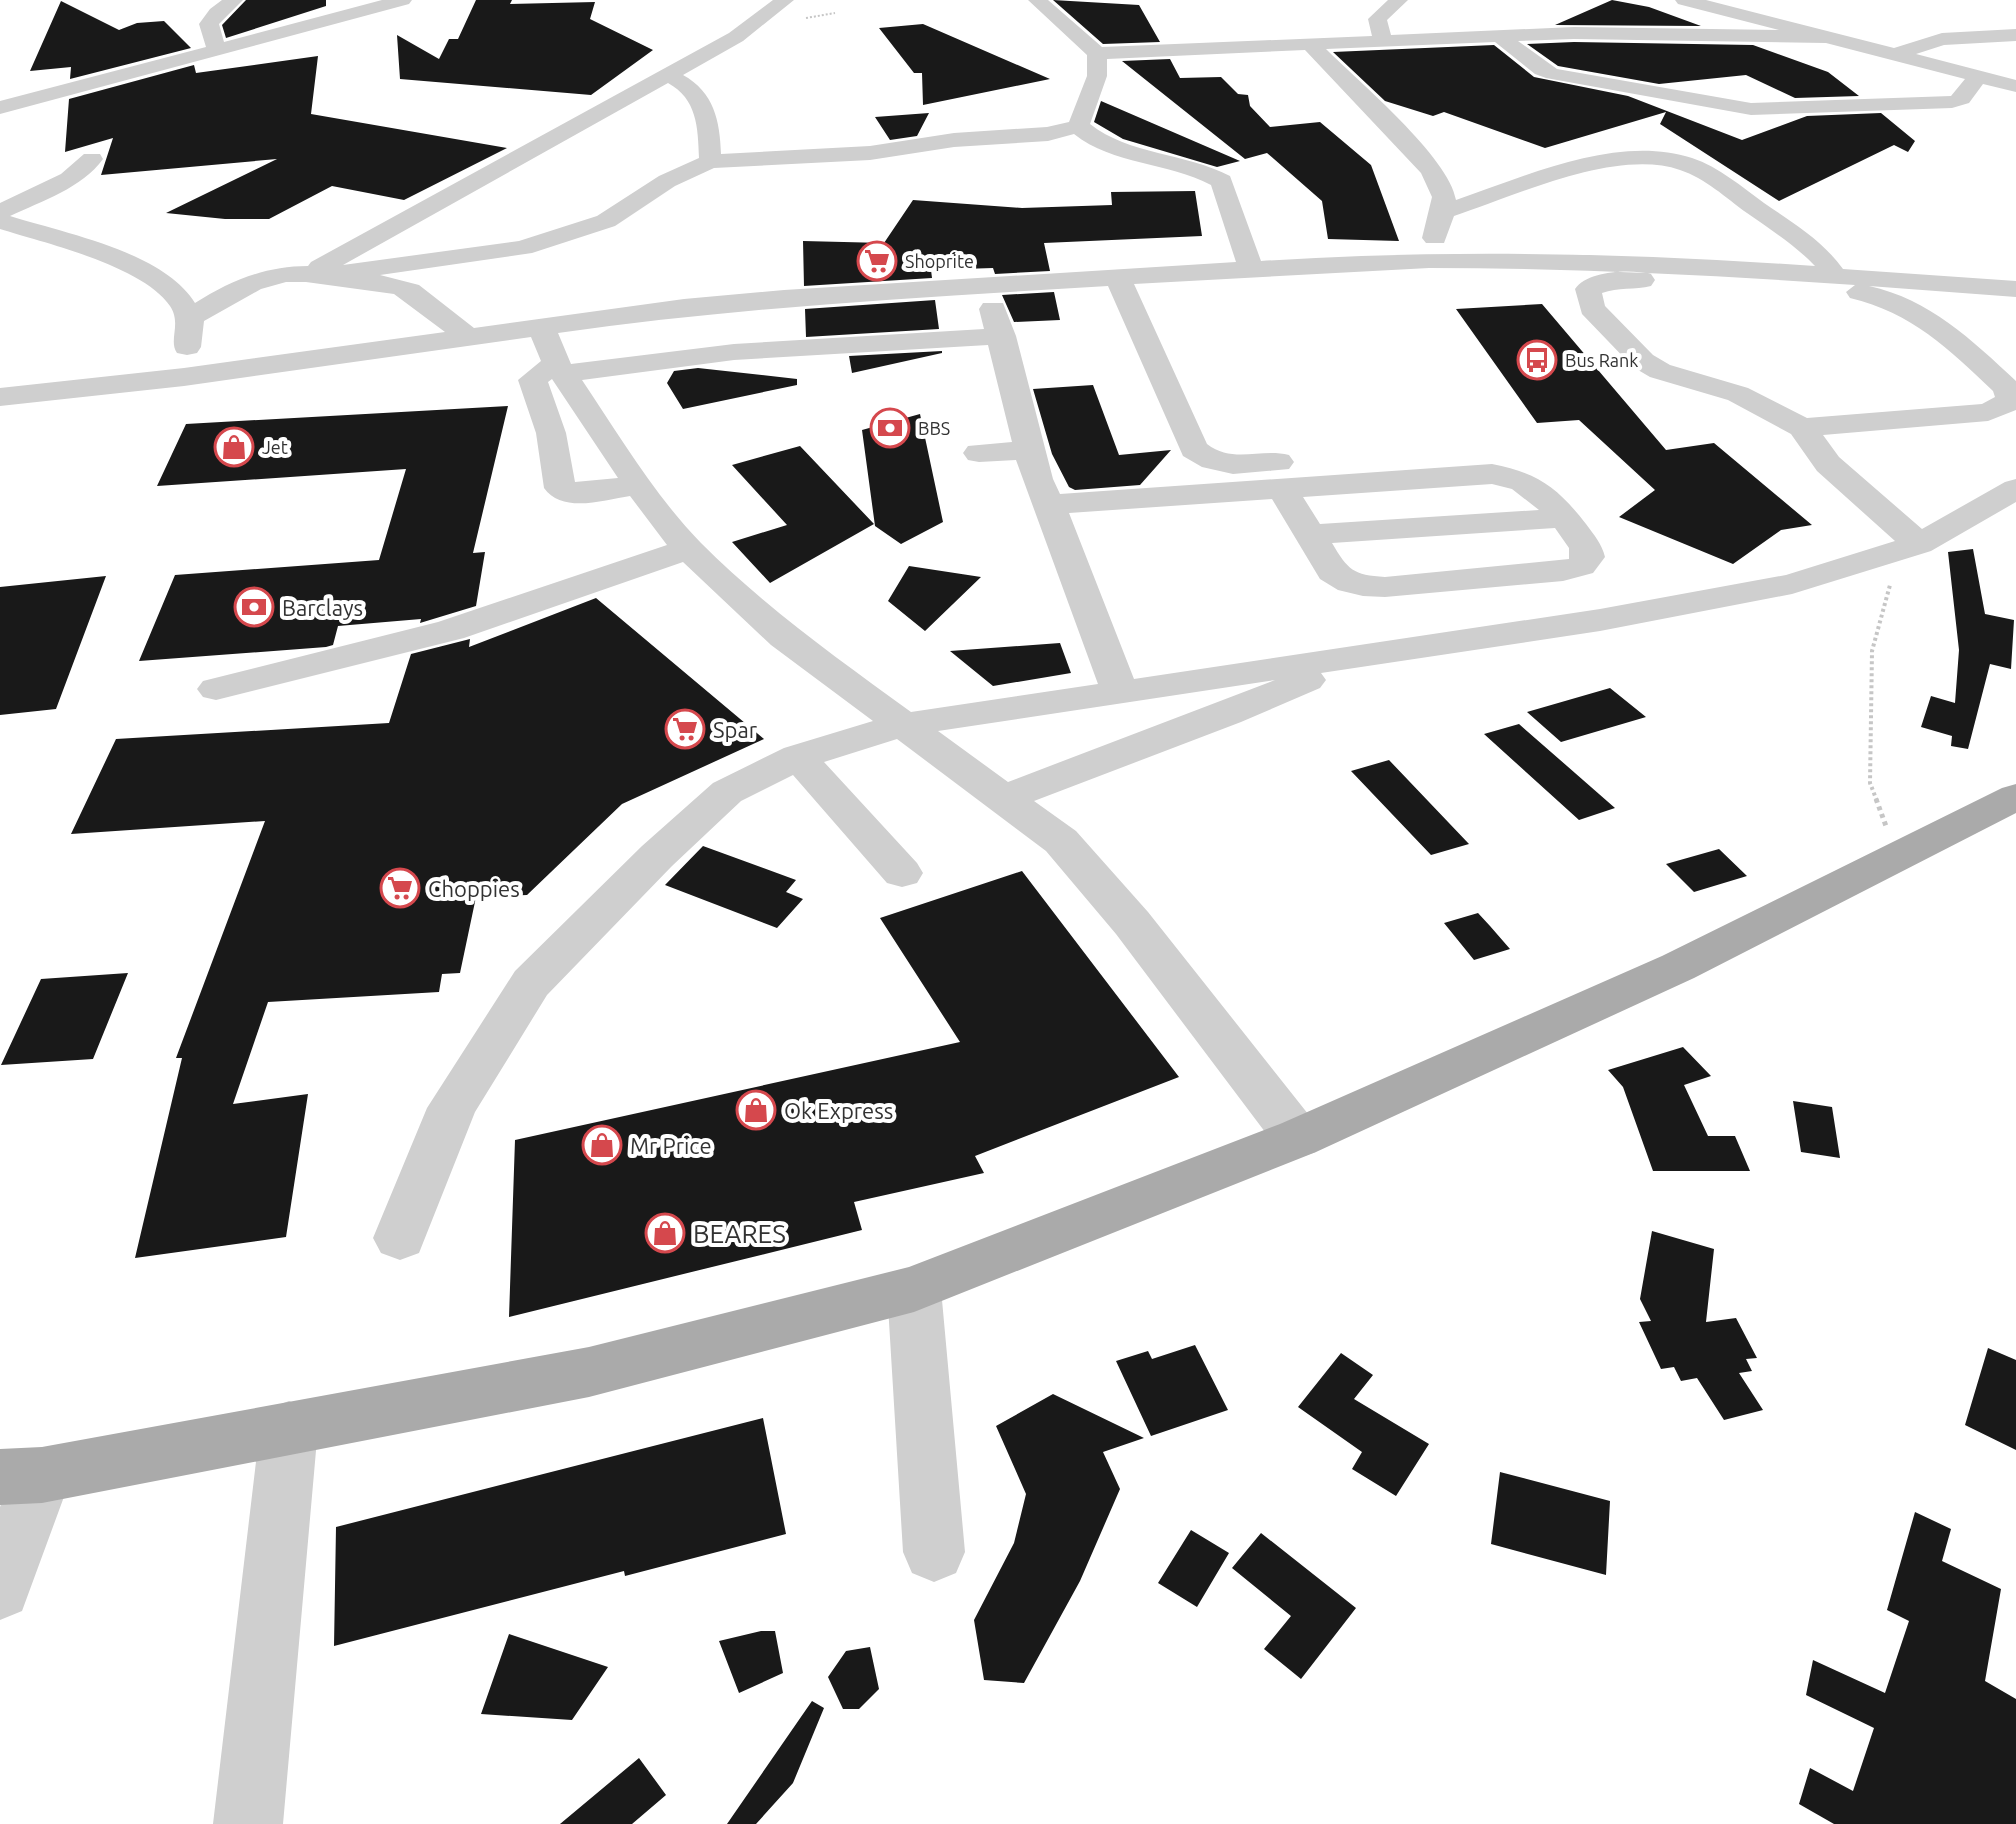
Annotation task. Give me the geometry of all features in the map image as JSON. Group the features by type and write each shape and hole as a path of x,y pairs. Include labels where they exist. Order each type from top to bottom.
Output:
{"main road":[{"path":"21,1476 589,1372 914,1289 1298,1138 1678,967 2016,797"}],"street":[{"path":"217,49 209,24 234,0"},
{"path":"0,108 403,0"},
{"path":"318,273 736,37 785,0"},
{"path":"1037,0 1097,53 1625,32 1833,37"},
{"path":"1383,40 1377,19 1399,0"},
{"path":"1684,0 2016,86"},
{"path":"1736,0 1754,17"},
{"path":"306,8 333,21"},
{"path":"1897,54 1942,39 2013,26"},
{"path":"1498,35 1547,72 1751,109 1952,102 1962,99 1978,76"},
{"path":"1309,43 1425,161 1445,193 1443,212 1429,260"},
{"path":"1078,126 1097,76 1097,53"},
{"path":"666,74 693,89 701,100 710,129 710,161"},
{"path":"190,318 234,290 280,274 318,273 523,248 606,221 667,181 710,161 870,153 954,140 1048,134 1078,126 1104,142 1187,166 1222,181 1251,270"},
{"path":"1443,212 1606,161 1634,156 1661,158 1685,163 1709,175 1814,249 1834,274"},
{"path":"0,212 69,179 92,159"},
{"path":"0,221 149,275 177,295 190,318 184,377"},
{"path":"0,397 184,377 541,326 769,299 1429,260 1518,260 1834,274 2016,289"},
{"path":"1408,287 1512,279 1518,260"},
{"path":"318,273 407,290 468,337"},
{"path":"1118,278 1194,449 1204,458 1224,465 1495,447"},
{"path":"1802,428 1988,412 2011,401 2007,388 1977,361 1926,320 1892,300 1863,293 1643,280 1611,281 1588,289 1592,308 1643,361 1671,375 1738,394 1802,428 1828,464 1905,548"},
{"path":"986,286 1002,336 1037,479 1067,546 1120,693"},
{"path":"1132,308 1163,305"},
{"path":"541,326 560,368 638,485 688,549 784,637 1061,841 1132,923 1298,1138"},
{"path":"638,485 577,494 560,488 551,433 533,380 560,368 734,352 1002,336"},
{"path":"979,453 1031,450"},
{"path":"1049,505 1492,474 1526,481 1543,493 1586,547 1588,557 1581,566 1549,573 1401,586 1361,585 1343,581 1332,572 1282,489"},
{"path":"400,1238 452,1108 531,983 657,856 727,792 798,757 902,725 1600,620 1792,584 1905,548 2016,489"},
{"path":"1309,535 1564,518"},
{"path":"216,689 451,630 688,549"},
{"path":"1004,798 1227,714 1366,656"},
{"path":"798,757 902,873"},
{"path":"914,1289 934,1552"},
{"path":"248,1824 289,1428"},
{"path":"0,1589 21,1476"}],"path":[{"path":"1898,856 1870,783 1872,651 1905,548"}],"building":[{"path":"246,0 326,0 326,6 226,38 222,25"},
{"path":"476,0 512,0 510,4 595,2 590,19 653,50 591,95 400,79 397,35 439,59 449,39 458,39"},
{"path":"1053,0 1139,5 1160,42 1103,44"},
{"path":"1612,0 1649,7 1701,26 1555,25"},
{"path":"61,1 119,30 137,23 164,21 191,48 70,79 71,67 30,71"},
{"path":"923,24 1050,79 923,105 922,73 914,73 879,28"},
{"path":"1527,44 1753,45 1828,72 1859,96 1795,98 1746,75 1659,84 1558,66"},
{"path":"1494,45 1534,77 1628,96 1742,140 1807,116 1881,113 1915,141 1908,152 1894,145 1779,201 1660,124 1666,112 1545,148 1444,112 1433,116 1385,101 1333,52"},
{"path":"318,56 311,114 507,148 404,200 332,186 269,219 225,219 166,213 277,159 101,175 113,138 65,152 69,99 194,65 196,73"},
{"path":"1170,59 1180,78 1221,77 1238,94 1248,95 1250,106 1270,127 1320,122 1371,165 1399,241 1328,239 1322,201 1267,153 1245,159 1122,61"},
{"path":"1101,101 1240,161 1217,167 1123,139 1094,122"},
{"path":"929,113 917,136 890,140 875,117"},
{"path":"1195,191 1202,236 1044,243 1050,271 995,274 993,268 931,270 932,278 804,286 803,241 884,243 913,200 1022,208 1112,205 1111,192"},
{"path":"1054,292 1060,320 1014,322 1002,295"},
{"path":"935,300 939,329 806,337 805,309"},
{"path":"1542,304 1666,450 1714,443 1812,525 1781,530 1733,564 1619,517 1655,490 1579,420 1537,423 1456,309"},
{"path":"942,351 852,373 849,356"},
{"path":"698,368 797,379 797,385 683,409 667,383 674,371"},
{"path":"1093,385 1119,455 1171,450 1140,485 1075,490 1069,487 1052,454 1033,389"},
{"path":"508,406 473,553 485,552 476,606 420,623 421,619 338,626 333,645 326,647 139,661 175,575 379,560 406,469 157,486 186,424"},
{"path":"920,414 943,522 901,544 875,526 862,430"},
{"path":"800,446 874,524 770,583 732,542 787,525 732,465"},
{"path":"1973,549 1985,614 2014,620 2011,669 1990,664 1968,749 1951,746 1952,736 1921,727 1931,696 1955,703 1959,650 1948,552"},
{"path":"909,566 981,577 925,631 888,601"},
{"path":"106,576 56,709 0,715 0,587"},
{"path":"596,598 764,739 622,804 527,895 476,897 460,973 442,974 439,992 268,1002 233,1104 308,1094 286,1237 135,1258 182,1058 176,1058 265,821 71,834 116,739 389,723 411,654 470,639 469,647"},
{"path":"1060,643 1071,673 993,686 950,651"},
{"path":"1610,688 1646,717 1561,742 1527,712"},
{"path":"1519,724 1615,808 1579,820 1484,734"},
{"path":"1389,760 1469,844 1431,855 1351,771"},
{"path":"703,846 796,880 786,892 803,899 777,928 665,885"},
{"path":"1719,849 1747,876 1694,892 1666,864"},
{"path":"1022,871 1179,1077 975,1156 984,1173 854,1202 862,1230 509,1317 515,1140 960,1042 880,918"},
{"path":"1478,913 1510,949 1474,960 1444,923"},
{"path":"128,973 93,1059 1,1065 41,979"},
{"path":"1683,1047 1711,1076 1684,1085 1708,1136 1735,1136 1750,1171 1653,1171 1623,1087 1608,1070"},
{"path":"1793,1101 1832,1107 1840,1158 1801,1152"},
{"path":"1652,1231 1714,1249 1706,1322 1736,1318 1757,1358 1746,1359 1752,1371 1739,1373 1763,1410 1724,1420 1697,1378 1681,1381 1674,1367 1661,1369 1639,1322 1651,1321 1640,1299"},
{"path":"1195,1345 1228,1410 1151,1436 1116,1361 1148,1351 1152,1359"},
{"path":"1988,1348 2016,1360 2016,1450 1965,1425"},
{"path":"1341,1353 1373,1375 1354,1399 1429,1444 1396,1496 1352,1469 1362,1452 1298,1407"},
{"path":"1053,1394 1144,1438 1103,1452 1120,1489 1080,1581 1024,1683 984,1680 974,1620 1014,1543 1026,1494 996,1426"},
{"path":"763,1418 786,1534 625,1576 624,1571 334,1646 336,1527"},
{"path":"1500,1472 1610,1501 1606,1575 1491,1544"},
{"path":"1915,1512 1951,1529 1942,1561 2001,1589 1985,1681 2016,1699 2016,1824 1834,1824 1799,1804 1810,1768 1853,1791 1874,1728 1806,1695 1813,1660 1885,1693 1909,1621 1887,1610"},
{"path":"1191,1530 1229,1553 1197,1607 1158,1583"},
{"path":"1261,1533 1356,1608 1301,1679 1264,1649 1291,1616 1232,1568"},
{"path":"761,1631 775,1631 783,1673 739,1693 719,1641"},
{"path":"509,1634 608,1667 572,1720 481,1714"},
{"path":"870,1647 879,1689 859,1709 843,1709 828,1677 846,1651"},
{"path":"812,1701 824,1708 793,1783 756,1824 727,1824"},
{"path":"639,1758 666,1795 632,1824 560,1824"}],"place":[{"name":"Shoprite","path":"877,261"},
{"name":"Bus Rank","path":"1537,360"},
{"name":"BBS","path":"890,428"},
{"name":"Jet","path":"234,447"},
{"name":"Barclays","path":"254,607"},
{"name":"Spar","path":"685,729"},
{"name":"Choppies","path":"400,888"},
{"name":"Ok Express","path":"756,1110"},
{"name":"Mr Price","path":"602,1145"},
{"name":"BEARES","path":"665,1233"}]}
